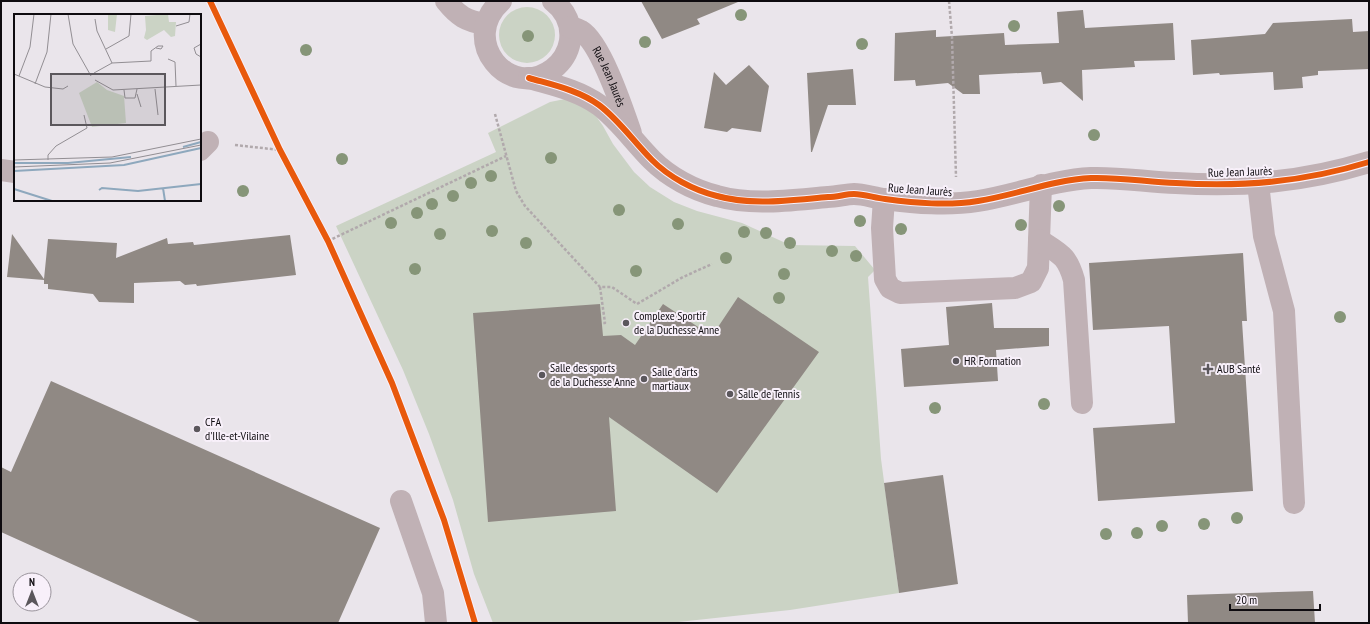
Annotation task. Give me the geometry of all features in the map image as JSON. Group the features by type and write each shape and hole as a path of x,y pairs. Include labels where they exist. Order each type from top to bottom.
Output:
{"street":[{"path":"446,1 457,15 473,22 485,24 491,12 501,1"},
{"path":"529,78 539,77 558,66 569,48 565,11"},
{"name":"Rue Jean Jaurès","path":"565,11 593,43 617,94 632,138"},
{"name":"Rue Jean Jaurès","path":"485,24 485,45 489,56 496,65 505,72 516,77 529,78 576,92 600,106 653,161 674,177 696,189 719,197 743,200 774,201 855,194 884,199 932,204 958,203 1000,197 1041,185 1092,178 1141,179 1173,183 1215,185 1258,183 1296,180 1332,173 1369,162"},
{"path":"1,170 14,172"},
{"path":"1258,183 1264,236 1284,311 1294,503"},
{"path":"884,199 882,228 885,279 890,288 900,292 1015,288 1031,282 1038,268 1041,185"},
{"path":"1039,240 1060,254 1069,263 1074,280 1082,403"},
{"path":"401,501 433,593 436,623"}],"path":[{"path":"949,1 958,203"},
{"path":"495,114 516,191 524,206 600,287 605,323 602,323"},
{"path":"204,146 280,150"},
{"path":"328,241 506,156"},
{"path":"600,287 612,287 637,304 683,278 712,264"}],"shaded area":[{"path":"522,7 532,7 547,15 553,24 555,35 553,46 547,55 532,63 522,63 511,58 504,51 499,40 499,30 504,19 511,12"},
{"name":"Complexe Sportif de la Duchesse Anne","path":"565,99 591,109 613,144 634,172 650,187 674,202 697,211 742,223 790,245 855,246 875,270 868,277 881,459 899,593 790,610 669,623 493,623 474,574 453,500 429,434 403,370 336,226 496,152 488,133 550,102"}],"building":[{"path":"641,1 738,2 697,19 700,24 662,39"},
{"path":"1083,10 1085,28 1173,23 1175,60 1134,61 1135,67 1082,70 1083,101 1061,82 1043,84 1041,72 979,75 980,94 963,94 948,83 916,86 915,80 894,81 895,33 936,30 936,37 1004,33 1005,45 1059,43 1057,12"},
{"path":"1352,19 1353,32 1369,31 1369,69 1318,71 1318,75 1302,77 1303,88 1274,90 1273,72 1193,75 1191,40 1265,34 1273,23"},
{"path":"749,65 769,86 761,132 732,128 727,132 704,128 714,72 726,85"},
{"path":"853,69 856,105 828,105 811,152 807,73"},
{"path":"12,234 44,279 48,239 117,243 116,258 167,238 168,244 193,242 194,245 290,235 296,275 197,286 196,284 185,285 180,281 134,283 134,303 99,302 93,294 48,289 48,284 44,284 44,280 7,277"},
{"path":"1243,253 1247,321 1242,321 1253,491 1098,501 1093,428 1175,423 1169,326 1093,330 1089,263"},
{"path":"738,297 819,352 717,493 609,417 616,511 488,522 473,313 600,304 603,336 621,335 635,345 663,304 712,336"},
{"path":"992,303 994,328 1049,328 1049,346 996,350 998,381 904,387 901,349 949,345 946,307"},
{"path":"51,381 380,528 338,623 202,623 1,532 1,467 11,472"},
{"path":"943,475 958,584 899,593 884,483"},
{"path":"1313,591 1315,623 1188,623 1187,595"}],"cycle path":[{"path":"210,1 280,150 328,241 392,383 444,520 475,623"},
{"path":"529,78 583,95 599,105 620,124 652,160 666,172 682,182 717,196 744,201 786,201 854,194 908,202 966,203 1077,179 1102,178 1201,184 1273,182 1321,174 1369,162"}],"place":[{"name":"Complexe Sportif de la Duchesse Anne","path":"626,323"},
{"name":"HR Formation","path":"956,361"},
{"name":"AUB Santé","path":"1208,369"},
{"name":"Salle des sports de la Duchesse Anne","path":"542,375"},
{"name":"Salle d'arts martiaux","path":"644,379"},
{"name":"Salle de Tennis","path":"730,394"},
{"name":"CFA d'Ille-et-Vilaine","path":"197,429"}]}
